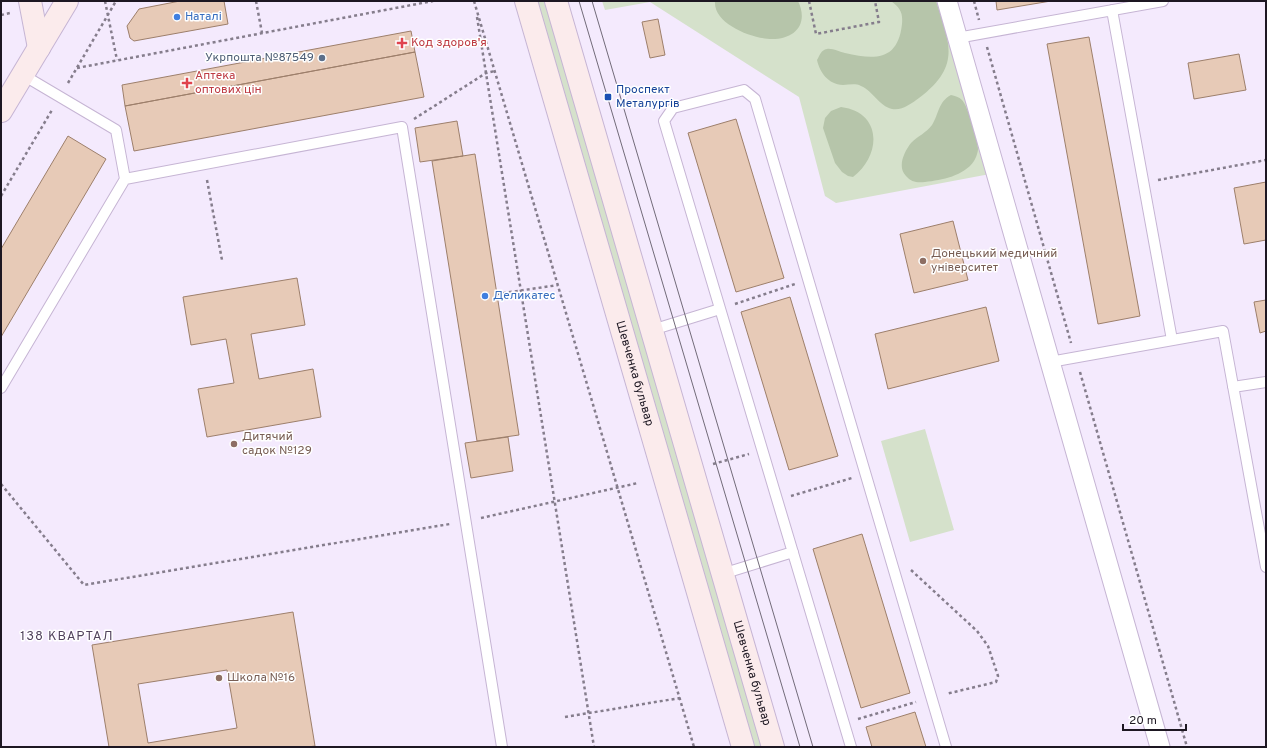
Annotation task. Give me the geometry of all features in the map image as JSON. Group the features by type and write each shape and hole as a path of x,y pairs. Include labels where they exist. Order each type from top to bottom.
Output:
{"street":[{"path":"30,1 39,48"},
{"path":"1,111 67,1"},
{"name":"Шевченка бульвар","path":"526,1 743,747"},
{"name":"Шевченка бульвар","path":"556,1 773,747"},
{"path":"947,1 1160,747"}],"lane":[{"path":"957,38 1164,1"},
{"path":"1112,10 1172,340"},
{"path":"1,388 125,179 116,130 23,75"},
{"path":"851,747 664,121 673,108 744,90 755,99 946,747"},
{"path":"125,179 402,127 502,747"},
{"path":"652,330 720,309"},
{"path":"1050,362 1223,331 1266,567"},
{"path":"1234,387 1266,382"},
{"path":"722,574 793,552"}],"path":[{"path":"105,1 116,60"},
{"path":"256,1 262,33"},
{"path":"77,68 433,1"},
{"path":"474,1 694,747"},
{"path":"809,1 816,34 880,22 875,1"},
{"path":"476,6 594,747"},
{"path":"1,15 10,14"},
{"path":"402,127 486,73 495,71"},
{"path":"1143,182 1266,160"},
{"path":"204,164 222,260"},
{"path":"720,309 809,280"},
{"path":"497,294 558,285"},
{"path":"710,465 762,449"},
{"path":"777,500 866,473"},
{"path":"1,484 84,584 466,521 638,483"},
{"path":"844,723 931,697 996,682 998,676 988,646 977,631 888,550"},
{"path":"565,717 680,698"}],"green space":[{"path":"536,1 546,1 763,747 753,747"},
{"path":"602,1 941,1 990,174 836,203 825,196 799,97 650,2 605,10"},
{"path":"715,1 798,1 801,9 801,23 798,29 793,33 780,38 772,39 755,36 736,29 720,17 716,9"},
{"path":"891,1 936,1 948,42 947,65 941,75 919,98 899,109 892,109 883,105 869,91 859,85 843,85 829,80 820,69 817,60 822,52 827,49 866,57 883,55 890,51 896,45 900,36 902,24 902,16 900,11"},
{"path":"951,95 962,100 970,116 978,145 978,150 974,161 959,174 925,182 912,181 903,172 902,160 904,155 911,143 932,125 941,105"},
{"path":"841,107 854,111 864,117 870,126 873,136 873,147 869,157 862,168 853,177 842,172 835,163 823,128 825,118 831,111"},
{"path":"925,429 954,530 910,542 881,441"}],"building":[{"path":"180,1 224,1 228,24 134,41 130,38 127,26 139,9"},
{"path":"996,1 1051,1 997,10"},
{"path":"658,19 665,55 650,58 642,22"},
{"path":"411,31 415,52 125,106 122,85"},
{"path":"1089,37 1140,316 1098,324 1047,44"},
{"path":"415,52 424,97 134,151 125,106"},
{"path":"1239,54 1246,90 1194,99 1188,63"},
{"path":"736,119 784,278 736,292 688,133"},
{"path":"457,121 463,156 420,162 415,128"},
{"path":"68,136 106,159 1,337 1,249"},
{"path":"475,154 519,435 477,441 432,161"},
{"path":"1266,182 1266,240 1244,244 1234,188"},
{"path":"953,221 968,280 914,293 900,234"},
{"path":"297,278 305,325 251,334 259,379 313,369 321,417 207,437 198,389 234,383 226,339 191,345 183,297"},
{"path":"790,297 838,456 789,470 741,312"},
{"path":"1266,300 1266,331 1260,333 1254,302"},
{"path":"986,307 999,361 888,389 875,334"},
{"path":"508,437 513,471 471,478 465,443"},
{"path":"862,534 910,693 861,708 813,549"},
{"path":"293,612 315,746 109,747 92,645","holes":["227,670 237,728 148,743 138,684"]},
{"path":"915,712 926,747 872,747 866,727"}],"tram line":[{"path":"579,1 800,747"},
{"path":"592,1 813,747"}],"place":[{"name":"Наталі","path":"177,17"},
{"name":"Код здоров'я","path":"402,43"},
{"name":"Укрпошта №87549","path":"322,58"},
{"name":"Аптека оптових цін","path":"187,83"},
{"name":"Проспект Металургів","path":"608,97"},
{"name":"Донецький медичний університет","path":"923,261"},
{"name":"Деликатес","path":"485,296"},
{"name":"Дитячий садок №129","path":"234,444"},
{"name":"Школа №16","path":"219,678"}],"district":[{"name":"138 КВАРТАЛ","path":"67,637"}]}
